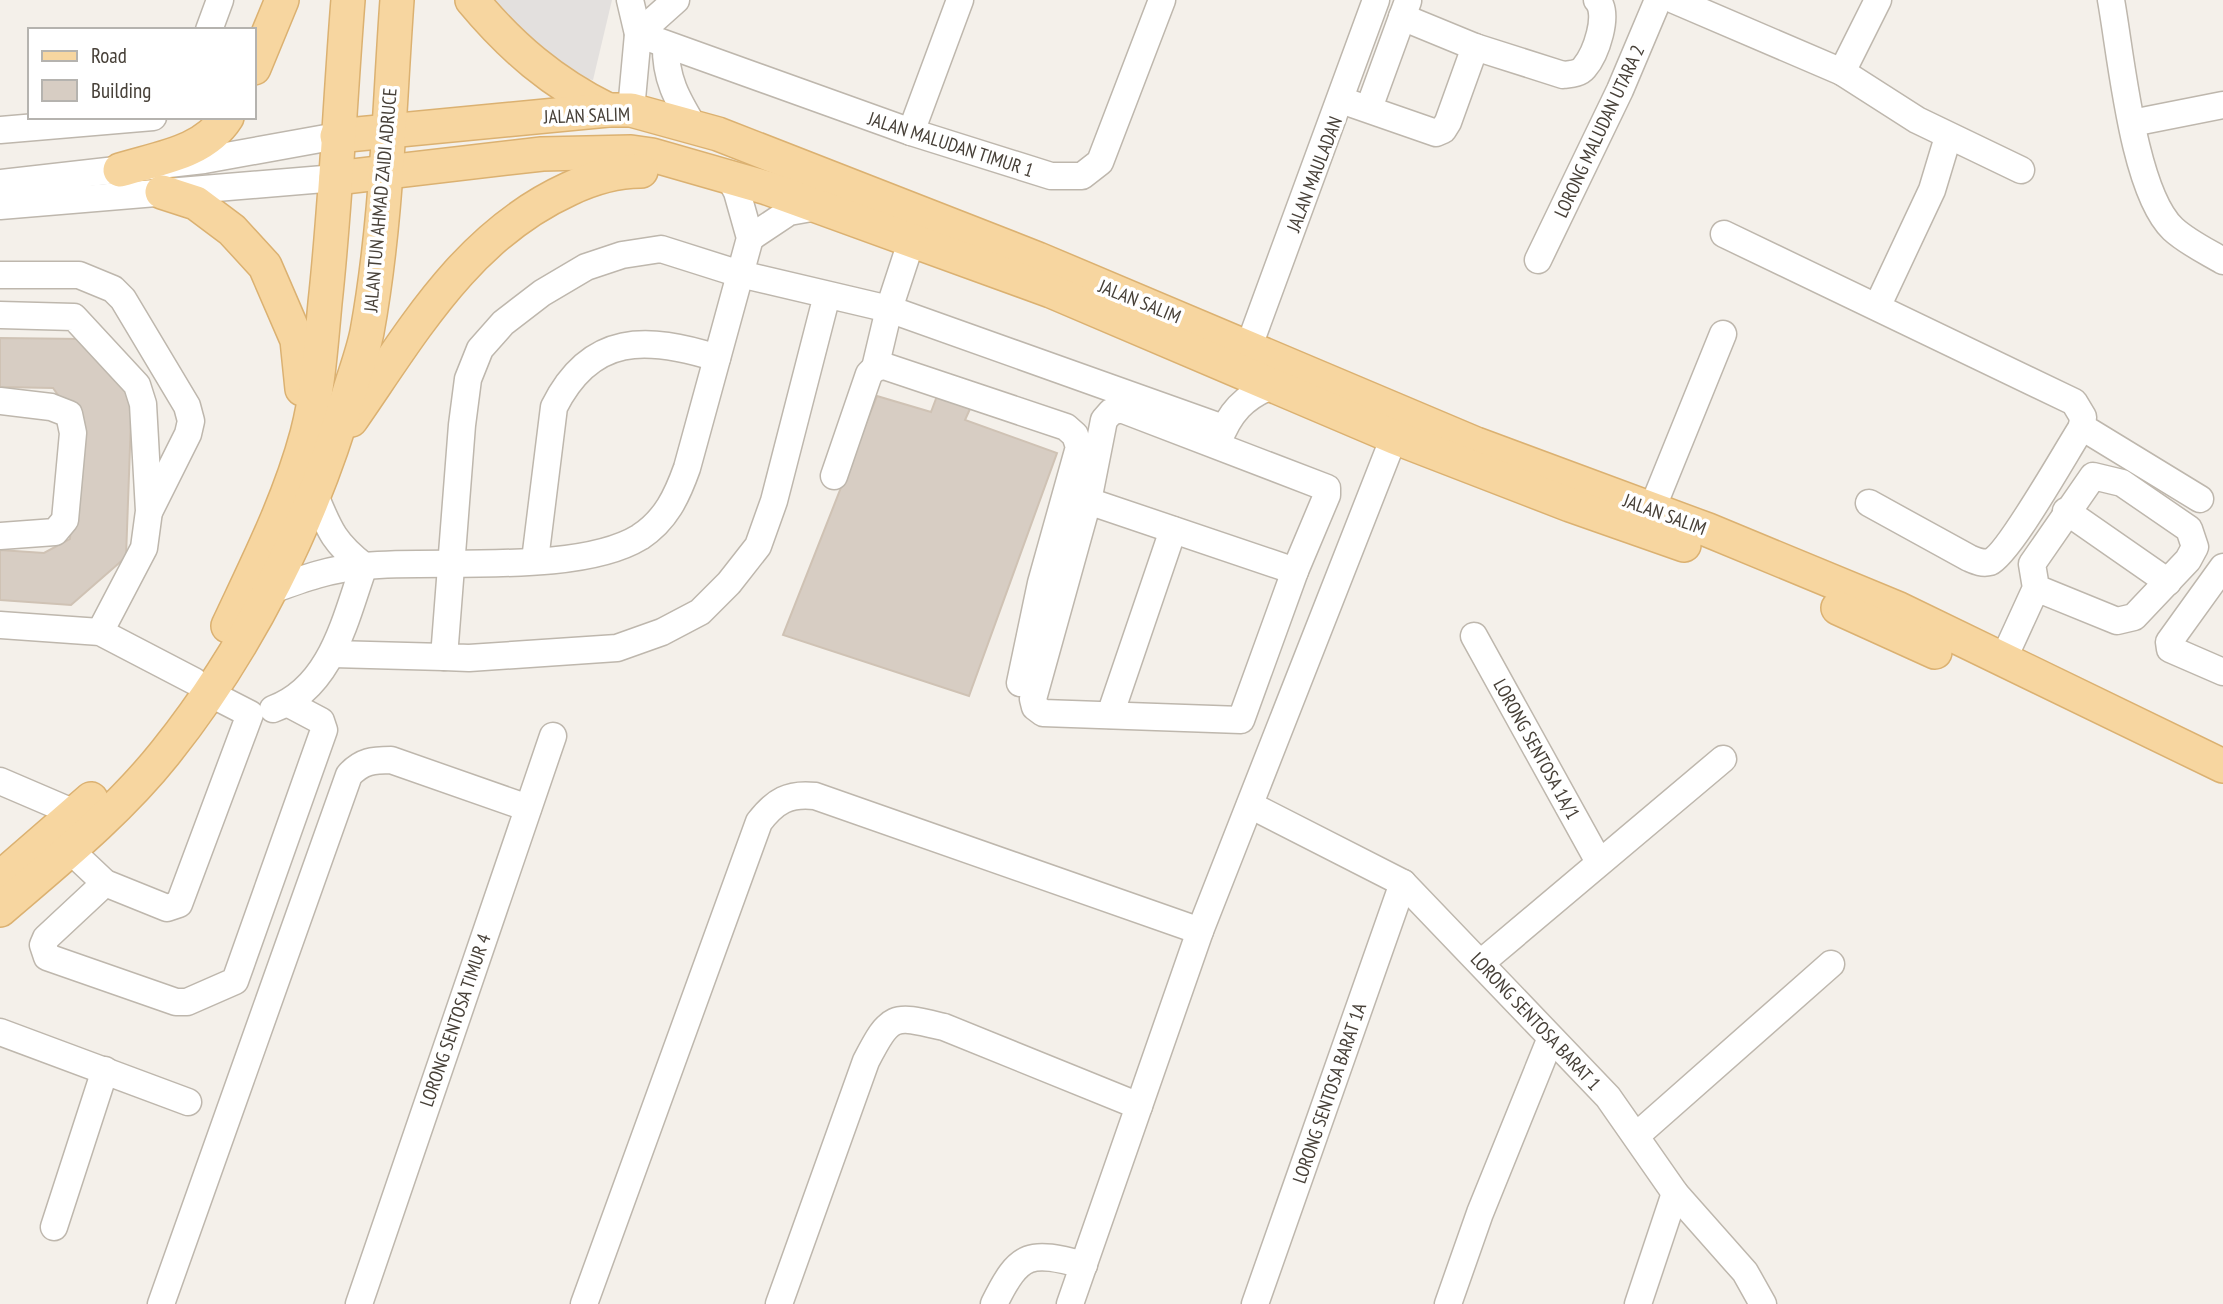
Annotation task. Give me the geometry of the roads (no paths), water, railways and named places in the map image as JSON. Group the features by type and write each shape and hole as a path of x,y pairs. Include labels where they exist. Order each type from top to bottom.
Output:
{"main road":[{"path":"256,63 282,0"},
{"name":"JALAN TUN AHMAD ZAIDI ADRUCE","path":"0,878 77,814 201,687 272,590 314,494 321,438 320,352 336,178 348,0"},
{"name":"JALAN TUN AHMAD ZAIDI ADRUCE","path":"0,910 70,850 164,754 201,687 285,502 321,438 366,335 386,173 397,0"},
{"path":"472,0 499,33 537,67 577,95 619,110"},
{"name":"JALAN SALIM","path":"337,136 619,110 718,134 1038,259 1476,444 1652,509 1899,609 2223,766"},
{"path":"120,170 197,147 219,130 226,119"},
{"name":"JALAN SALIM","path":"336,178 542,154 631,152 723,175 912,239 1051,291 1394,437 1570,505 1744,565 1909,639 2223,789"},
{"path":"321,438 461,268 500,229 544,200 596,177 628,171 723,175"},
{"path":"162,192 196,203 232,230 265,265 297,340 321,438"}],"street":[{"path":"210,28 220,0"},
{"path":"619,110 638,34 630,0"},
{"path":"638,34 676,0"},
{"path":"911,132 960,0"},
{"name":"JALAN MALUDAN TIMUR 1","path":"638,34 911,132 1051,176 1082,176 1100,162 1162,0"},
{"name":"JALAN MAULADAN","path":"1249,346 1376,0"},
{"path":"1369,108 1405,9 1475,47 1563,75 1576,73 1584,67 1604,21 1604,11 1597,0"},
{"name":"LORONG MALUDAN UTARA 2","path":"1538,261 1620,90 1658,0"},
{"path":"1674,0 1843,72 1948,137 2021,170"},
{"path":"1843,72 1878,0"},
{"path":"2111,0 2132,122 2151,192 2172,228 2223,261"},
{"path":"666,45 666,63 673,93 694,127"},
{"path":"1341,100 1436,133 1443,130 1475,47"},
{"path":"1584,67 1620,90"},
{"path":"2132,122 2223,105"},
{"path":"0,130 129,119"},
{"name":"JALAN SALIM","path":"0,183 204,160 337,136"},
{"path":"1878,305 1933,190 1948,137"},
{"path":"272,590 310,576 364,566 535,560 607,551 639,537 662,519 676,498 687,468 750,238 737,192 723,175"},
{"name":"JALAN SALIM","path":"0,205 336,178"},
{"path":"750,238 789,212 817,207"},
{"path":"1724,234 1878,305 2074,402 2083,417 2082,427 2010,541 1990,562 1982,563 1969,558 1870,503"},
{"path":"876,368 889,309 912,239"},
{"path":"444,657 468,379 480,349 503,323 542,293 586,267 622,255 661,249 740,274 889,309 1220,436 1327,488 1327,495 1241,720"},
{"path":"0,275 79,275 102,282 123,299 187,406 191,421 188,434 149,511"},
{"path":"333,654 469,658 617,648 662,632 700,612 729,583 758,546 774,501 827,295"},
{"path":"0,315 74,317 137,384 143,404 149,511 141,558 100,632"},
{"path":"1652,509 1723,334"},
{"path":"535,560 554,407 564,387 592,360 620,346 648,342 685,348 717,358"},
{"path":"834,476 869,374 884,366 1066,427 1075,435 1079,447 1041,583 1017,696"},
{"path":"1220,436 1235,409 1251,393 1274,385"},
{"path":"0,401 51,407 69,414 74,433 65,520 55,532 0,536"},
{"path":"1220,436 1121,409 1111,412 1104,421 1088,501 1033,699 1035,707 1043,713 1241,720 1279,729"},
{"path":"2082,427 2200,499"},
{"path":"1070,1304 1200,931 1394,437"},
{"path":"2036,588 2116,621 2134,617 2188,560 2195,547 2189,529 2122,483 2093,476 2063,457"},
{"path":"2003,660 2036,588 2032,564 2066,511 2093,476"},
{"path":"314,494 329,529 342,549 364,566"},
{"path":"1088,501 1296,571"},
{"path":"2066,511 2168,582"},
{"path":"1110,715 1173,530"},
{"path":"0,625 100,632 250,714 287,703 311,685 333,654 364,566"},
{"path":"2223,567 2169,642 2170,649 2177,654 2223,672"},
{"name":"LORONG SENTOSA 1A/1","path":"1474,636 1599,862"},
{"path":"105,883 46,938 44,953 47,957 176,1002 187,1002 235,981 278,864 324,724 287,703"},
{"path":"70,850 105,883 167,908 179,904 250,714"},
{"name":"LORONG SENTOSA TIMUR 4","path":"359,1304 553,736"},
{"path":"1482,962 1723,759"},
{"path":"161,1304 349,775 358,766 371,761 391,760 528,808"},
{"path":"0,781 77,814"},
{"path":"584,1304 760,822 780,800 800,794 815,796 1200,931"},
{"name":"LORONG SENTOSA BARAT 1","path":"1250,805 1403,883 1482,962 1550,1040 1608,1097 1675,1193 1745,1272 1763,1304"},
{"path":"278,864 310,880"},
{"name":"LORONG SENTOSA BARAT 1A","path":"1255,1304 1403,883"},
{"path":"1636,1136 1831,964"},
{"path":"779,1304 866,1061 882,1030 893,1020 910,1019 944,1027 1139,1106"},
{"path":"0,1032 188,1102"},
{"path":"1448,1304 1480,1213 1550,1040"},
{"path":"54,1227 106,1070"},
{"path":"1638,1304 1675,1193"},
{"path":"994,1304 1007,1278 1022,1262 1037,1256 1084,1265"}]}
